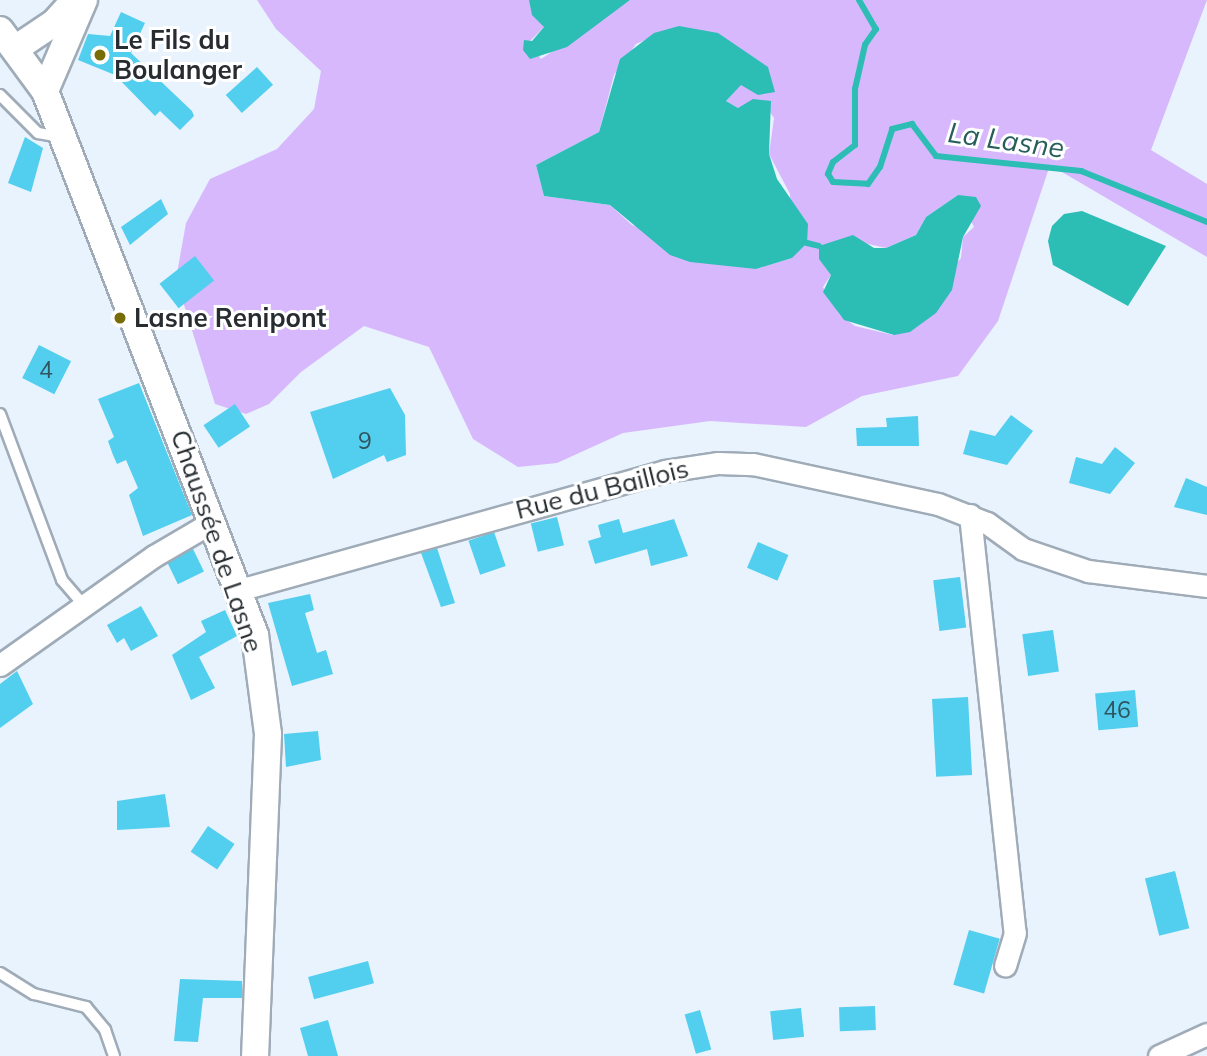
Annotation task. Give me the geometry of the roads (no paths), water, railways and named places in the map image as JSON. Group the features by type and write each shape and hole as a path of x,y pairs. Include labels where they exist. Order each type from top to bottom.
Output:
{"street":[{"path":"7,40 55,22 75,0"},
{"path":"45,91 84,0"},
{"name":"Chaussée de Lasne","path":"7,40 45,91 214,521 255,635 268,734 255,1056"},
{"name":"Rue du Baillois","path":"239,590 412,539 699,465 753,464 970,515 1052,562 1088,572 1207,586"},
{"path":"970,515 1015,933 1005,965"},
{"path":"0,665 84,605 214,521"},
{"path":"1159,1056 1207,1034"}],"lane":[{"path":"0,95 38,133 64,137"},
{"path":"0,414 62,580 84,605"},
{"path":"0,973 34,994 86,1007 105,1030 114,1056"}],"waterway":[{"name":"La Lasne","path":"859,0 876,29 865,45 855,89 855,145 833,162 828,174 833,182 868,184 880,167 892,129 912,124 936,156 1081,171 1207,222"},
{"path":"807,243 819,246"}],"place":[{"name":"Le Fils du Boulanger","path":"100,55"},
{"name":"Lasne Renipont","path":"120,318"}]}
